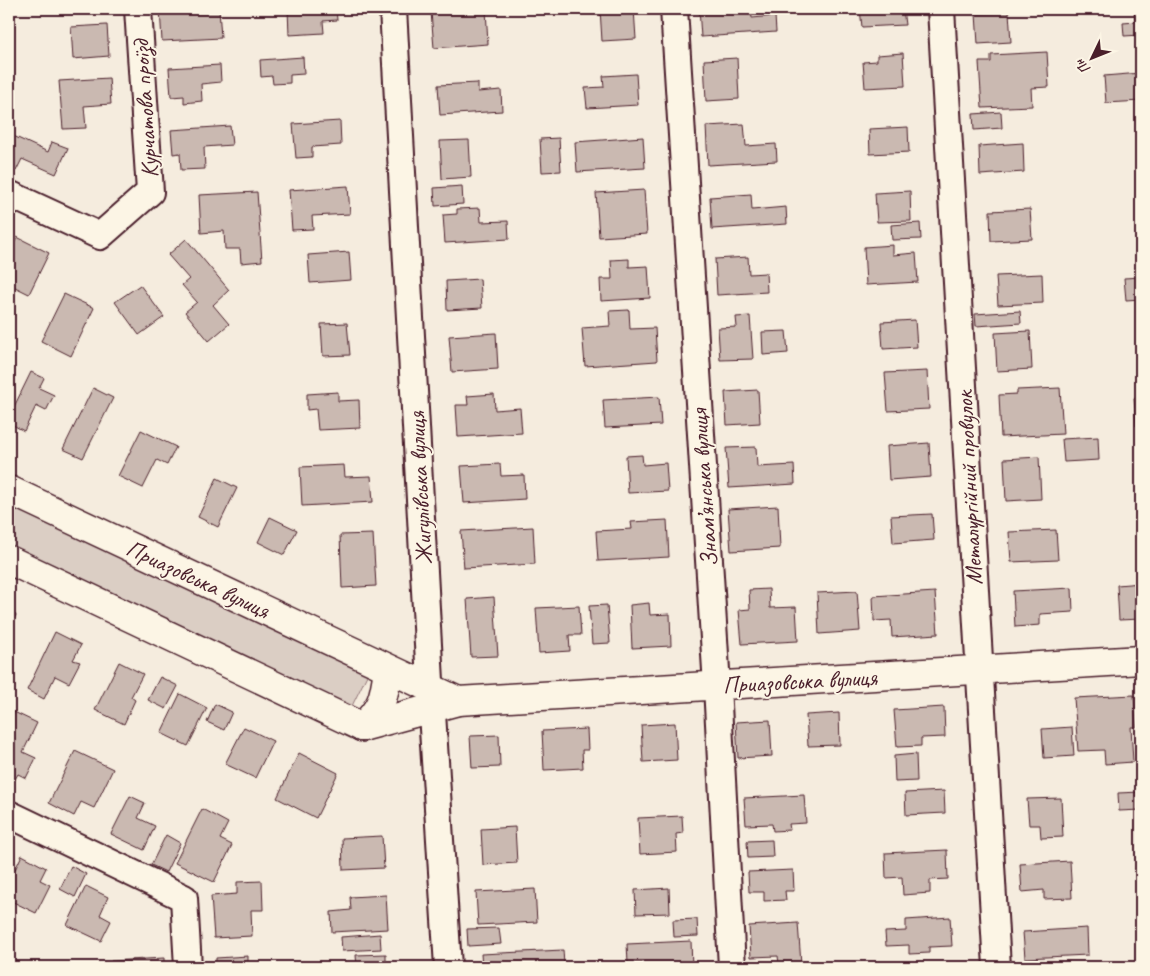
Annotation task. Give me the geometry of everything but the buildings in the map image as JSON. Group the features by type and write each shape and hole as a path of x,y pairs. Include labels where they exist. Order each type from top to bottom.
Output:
{"street":[{"name":"Курчатова проїзд","path":"9,194 100,236 150,192 138,9"},
{"name":"Жигулівська вулиця","path":"393,9 431,698 448,967"},
{"name":"Знам’янська вулиця","path":"674,9 717,686 732,967"},
{"name":"Металургійний провулок","path":"941,9 997,967"},
{"name":"Приазовська вулиця","path":"9,490 388,669 431,698 458,701 1141,660"},
{"path":"9,560 362,727 374,716 381,706 388,669"},
{"name":"Приазовська вулиця","path":"362,727 431,698"},
{"path":"9,814 184,898 188,967"}],"shaded area":[{"path":"9,503 368,673 350,710 9,548"}]}
